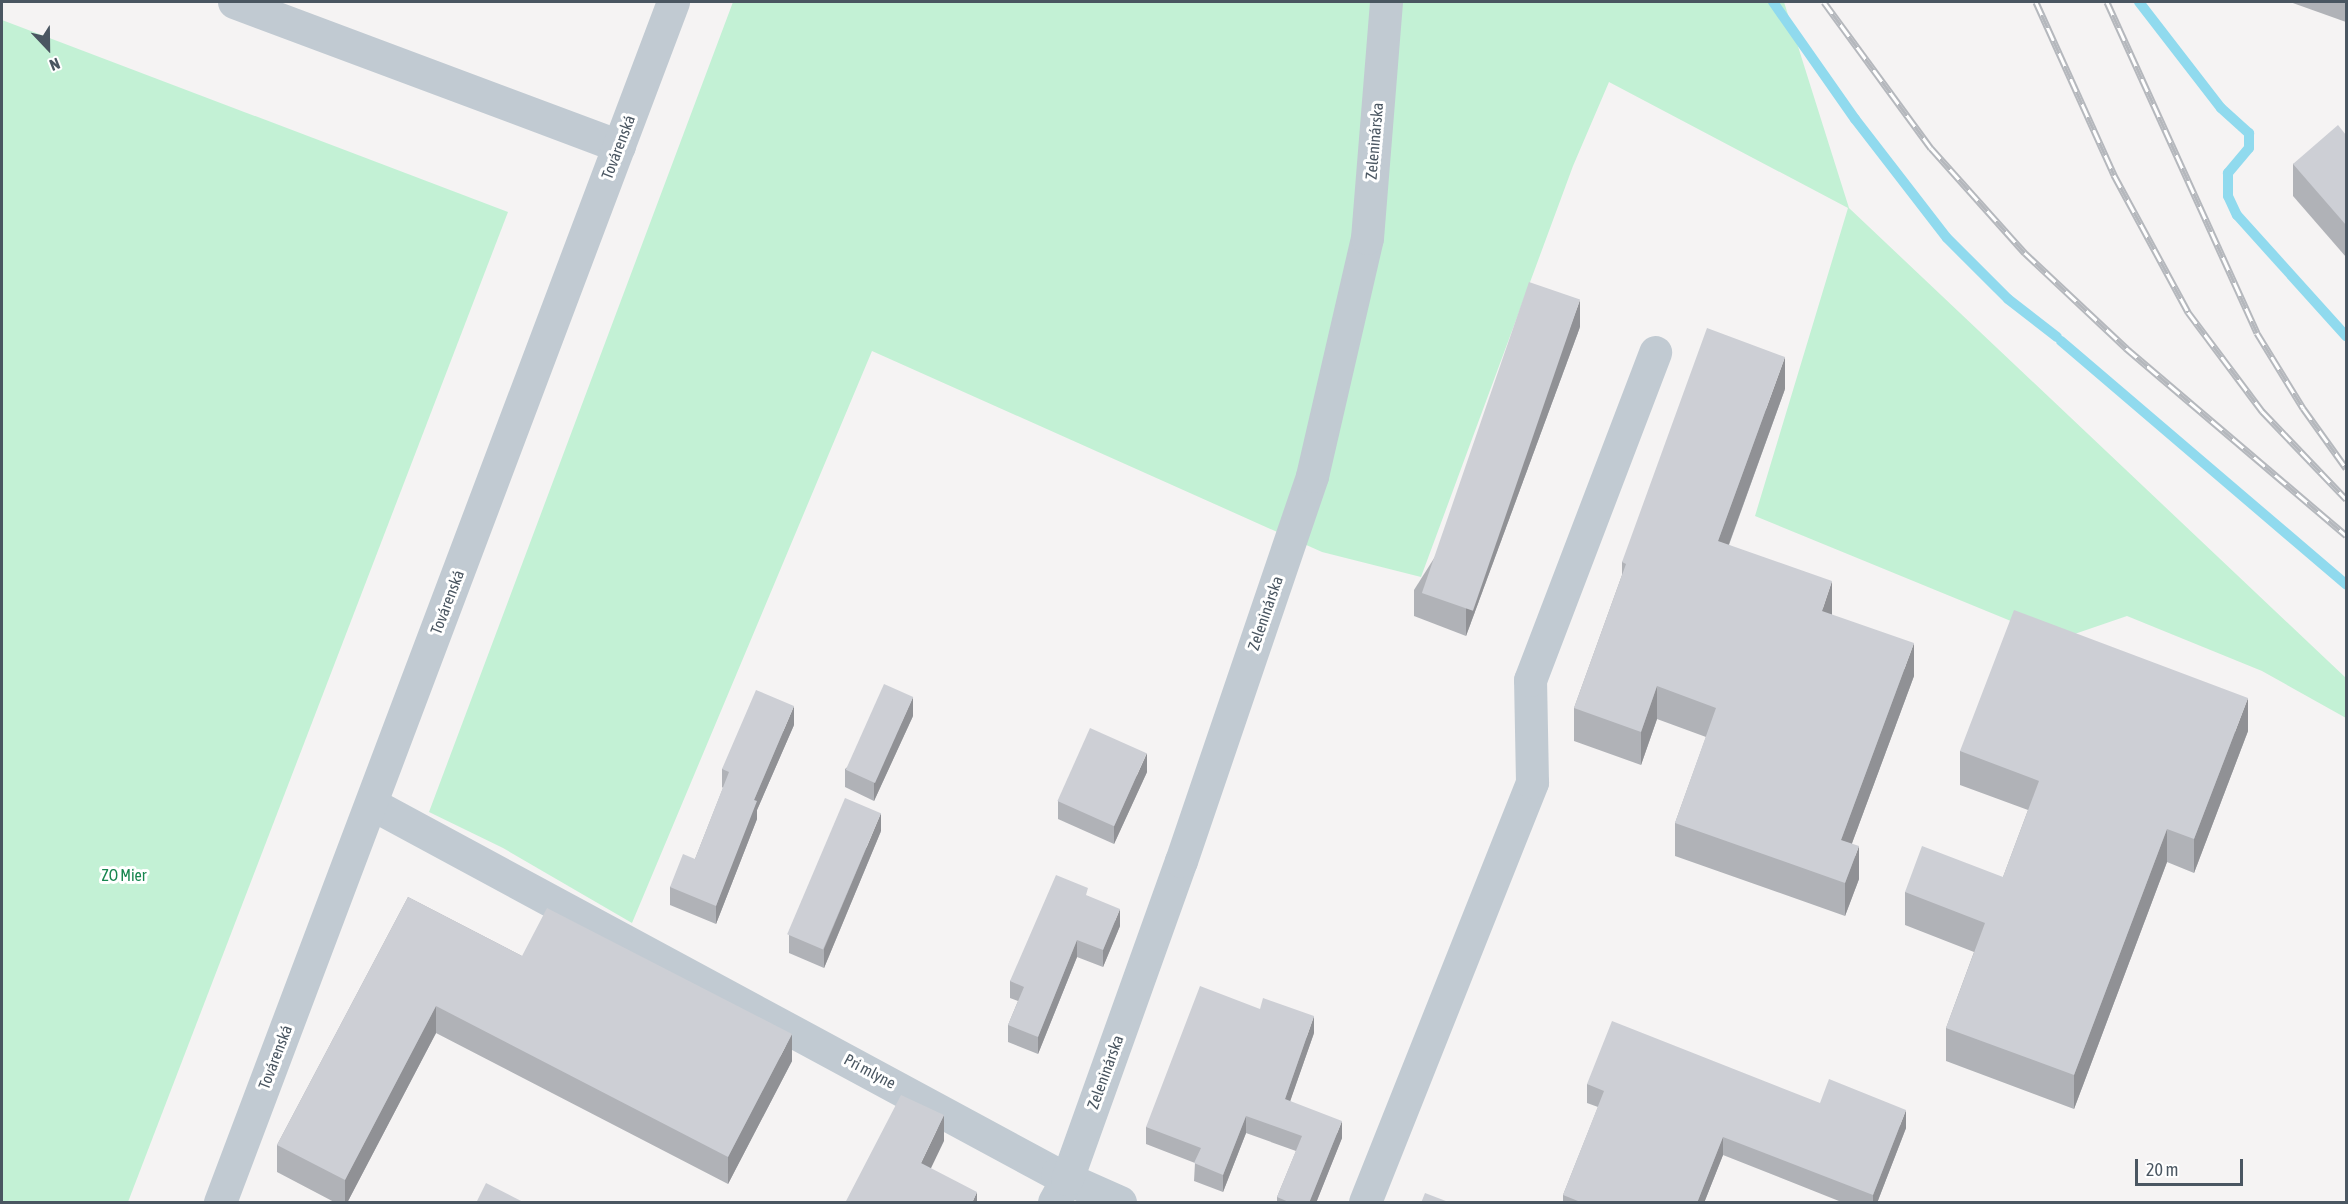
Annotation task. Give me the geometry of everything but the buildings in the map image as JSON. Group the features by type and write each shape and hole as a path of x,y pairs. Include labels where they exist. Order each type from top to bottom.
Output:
{"street":[{"path":"234,2 619,146"},
{"name":"Továrenská","path":"220,1203 673,2"},
{"name":"Zeleninárska","path":"1060,1191 1181,861 1312,476 1367,238 1386,2"},
{"path":"1365,1203 1532,782 1530,680 1656,352"},
{"name":"Pri mlyne","path":"372,804 621,938 1060,1191 1120,1203"}],"green space":[{"path":"733,2 1784,2 1849,208 2346,678 2346,718 2262,671 2127,616 2057,640 1755,516 1848,208 1609,82 1573,166 1421,577 1322,552 872,351 632,923 503,848 429,812"},
{"name":"ZO Mier","path":"2,20 508,212 128,1202 2,1202"}],"waterway":[{"path":"1773,2 1855,119 1947,238 2008,299 2057,337"},
{"path":"2139,2 2221,108 2249,133 2249,148 2228,173 2228,196 2237,215 2346,336"},
{"path":"2061,341 2346,584"}],"railway":[{"path":"1824,2 1931,148 2025,253 2126,348 2346,535"},
{"path":"2036,2 2114,175 2188,312 2262,411 2346,499"},
{"path":"2107,2 2257,333 2303,408 2346,468"}]}
